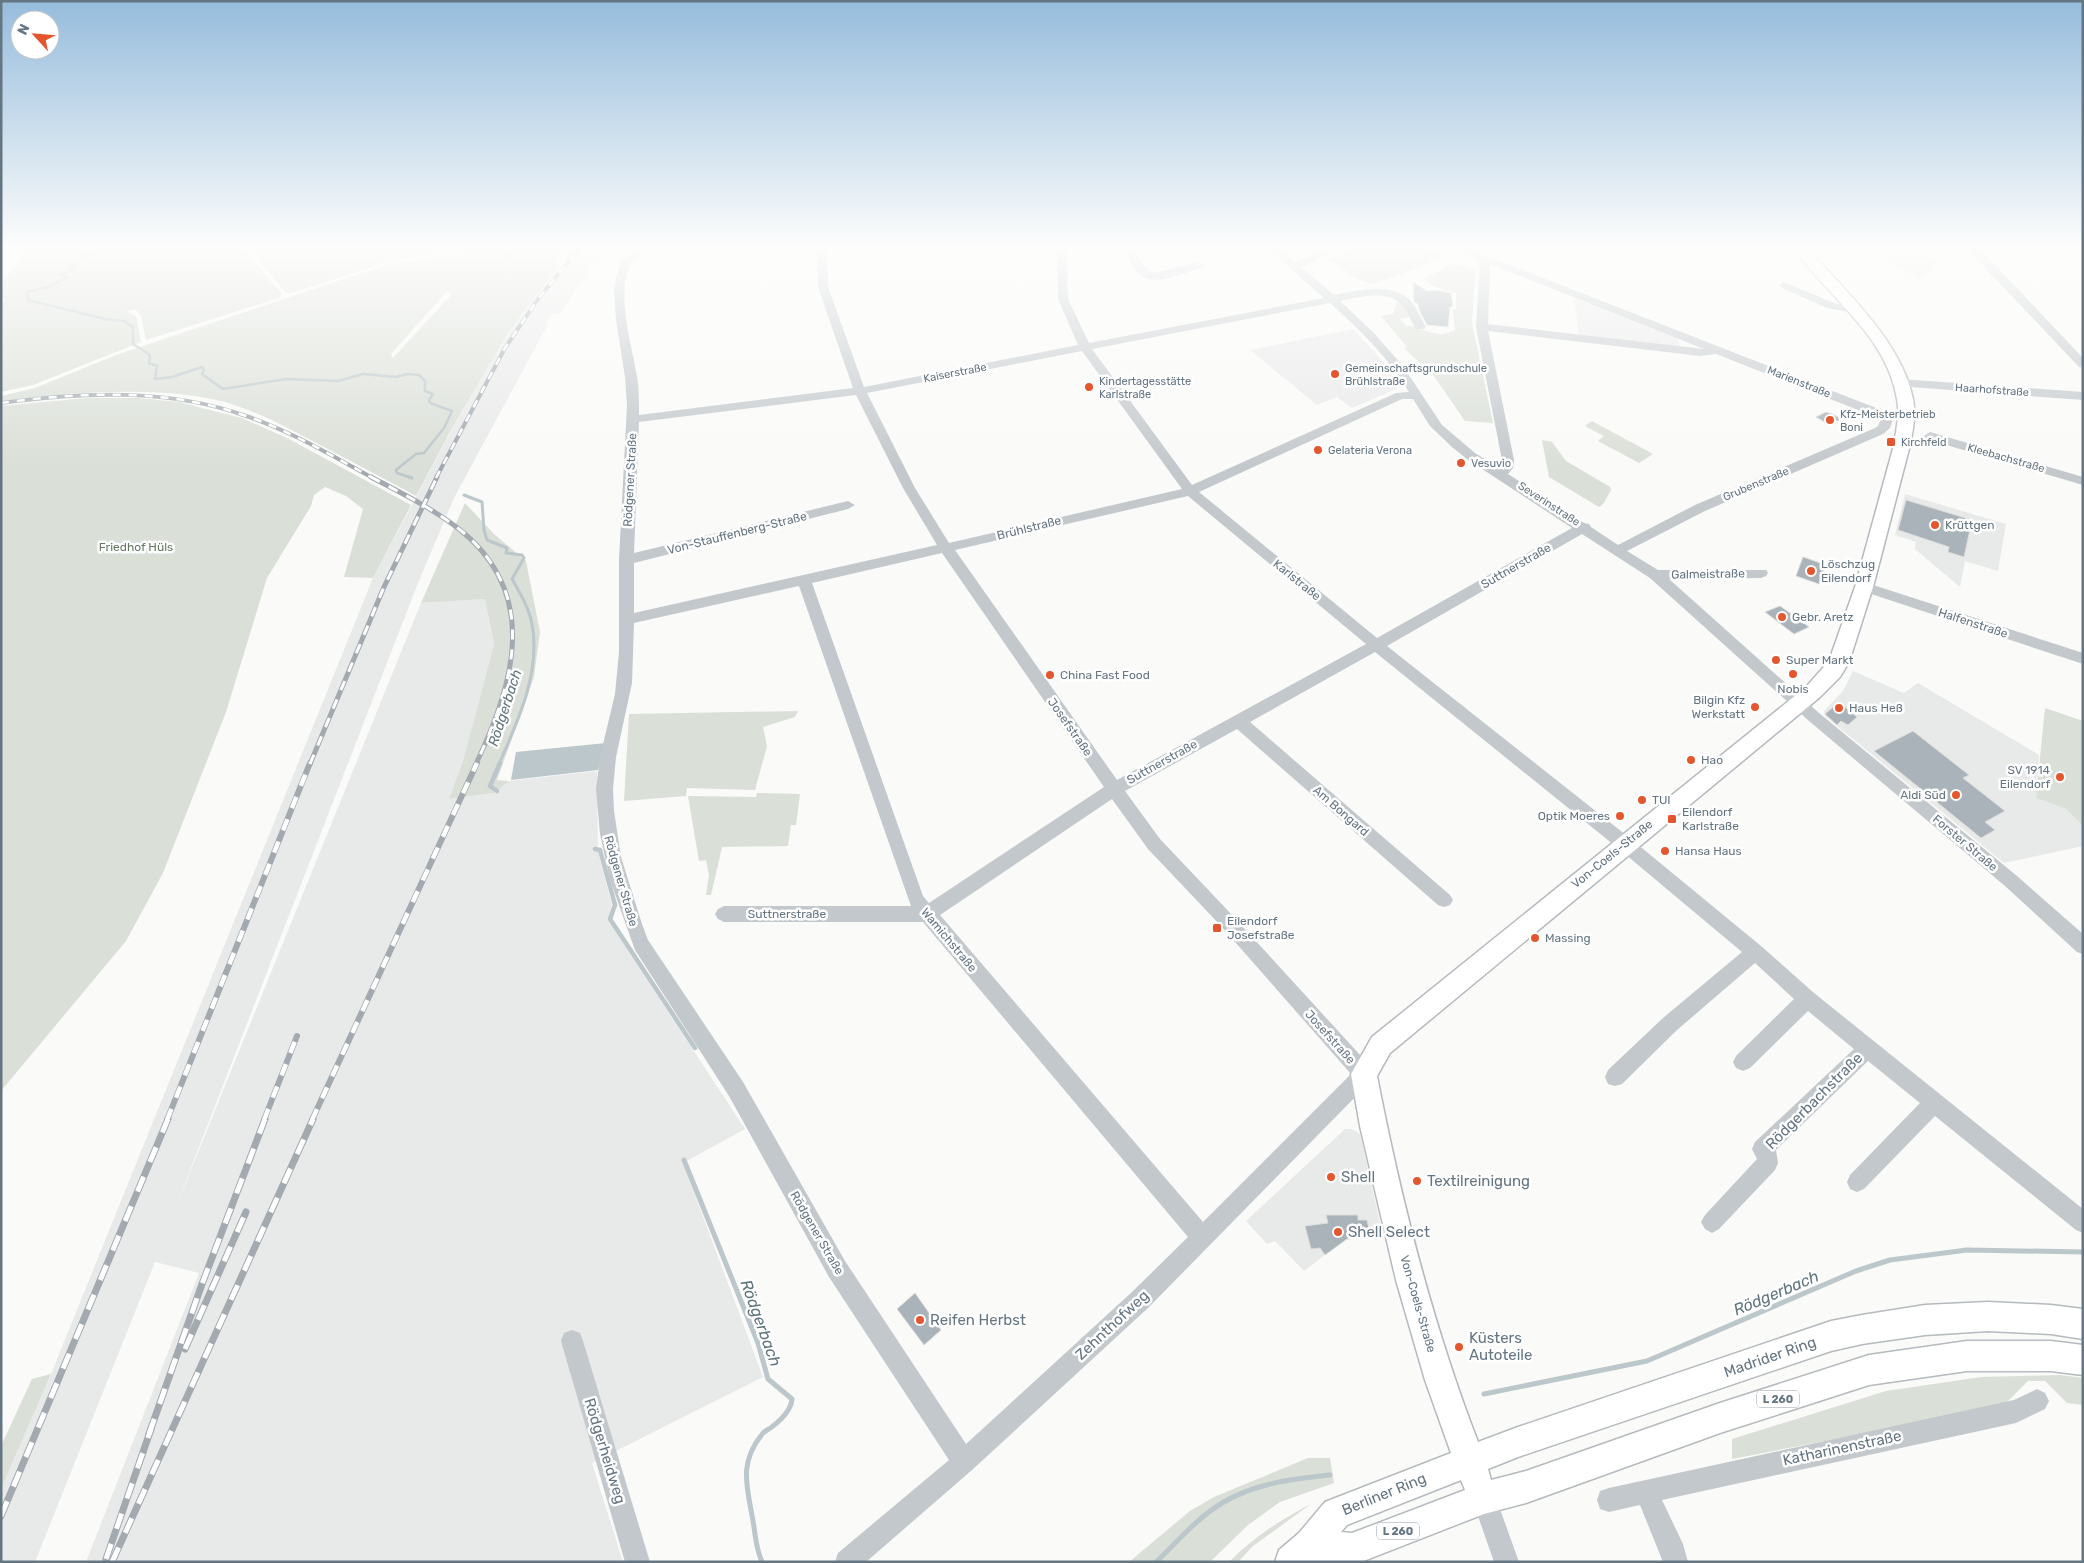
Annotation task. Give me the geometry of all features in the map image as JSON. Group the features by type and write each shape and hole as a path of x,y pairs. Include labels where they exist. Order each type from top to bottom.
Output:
{"main road":[{"name":"Von-Coels-Straße","path":"1476,1479 1418,1313 1375,1140 1364,1074 1381,1045 1799,703 1823,682 1839,662 1864,587 1903,440 1906,421 1905,399 1892,361 1865,322"},
{"name":"Madrider Ring","path":"1476,1479 1822,1339 1865,1328 1947,1318 2053,1319 2083,1324"},
{"name":"L 260","path":"1300,1553 1352,1549 1476,1479 1526,1487 1720,1418 1869,1370 1967,1356 2051,1356 2083,1360"}],"street":[{"name":"Rödgener Straße","path":"623,322 632,387 633,419 626,560 625,682 619,717 606,767 604,802 606,828 630,918 641,944 736,1089 837,1269 964,1462"},
{"name":"Josefstraße","path":"835,322 860,391 909,488 946,548 1114,789 1154,844 1227,921 1364,1074"},
{"name":"Karlstraße","path":"1073,322 1085,348 1190,491 1376,645 1625,844"},
{"name":"Kaiserstraße","path":"633,419 860,391 1216,322"},
{"name":"Severinstraße","path":"1355,322 1400,369 1435,424 1448,438 1471,456 1501,473 1655,575 1799,703"},
{"path":"1417,322 1420,327"},
{"path":"1482,322 1508,460 1507,468 1501,473"},
{"name":"Marienstraße","path":"1648,322 1885,416"},
{"path":"2042,322 2083,365"},
{"path":"1482,327 1700,353 1712,352 1716,349"},
{"name":"Haarhofstraße","path":"1901,383 2083,396"},
{"name":"Brühlstraße","path":"627,620 1190,491 1400,396 1416,395"},
{"name":"Grubenstraße","path":"1618,550 1700,508 1879,431 1887,423 1885,416"},
{"name":"Kleebachstraße","path":"1930,436 2083,481"},
{"name":"Von-Stauffenberg-Straße","path":"626,560 848,505"},
{"name":"Suttnerstraße","path":"724,914 927,914 1114,789 1376,645 1584,527"},
{"name":"Galmeistraße","path":"1655,575 1761,572"},
{"name":"Wamichstraße","path":"804,580 916,900 1202,1238"},
{"name":"Halfenstraße","path":"1864,587 2083,659"},
{"name":"Forster Straße","path":"1799,703 2010,881 2083,946"},
{"name":"Am Bongard","path":"1238,721 1444,900"},
{"name":"Rödgerbachstraße","path":"1625,844 1755,952 1807,999 2083,1223"},
{"path":"1615,1077 1670,1024 1755,952"},
{"path":"1743,1062 1807,999"},
{"name":"Rödgerbachstraße","path":"1712,1222 1768,1163 1766,1154 1762,1149 1868,1048"},
{"name":"Zehnthofweg","path":"847,1562 964,1462 1140,1300 1364,1074"},
{"path":"1857,1182 1934,1103"},
{"name":"Rödgerheidweg","path":"572,1341 638,1562"},
{"name":"Katharinenstraße","path":"1609,1500 2016,1410 2037,1401"},
{"path":"1476,1479 1507,1562"},
{"path":"1646,1492 1674,1553 1676,1562"}],"shaded area":[{"path":"517,322 547,322 548,324 454,498 418,583 175,1209 421,603 485,599 494,644 463,761 449,799 494,793 509,781 597,771 598,852 612,905 608,920 745,1129 683,1163 763,1377 592,1463 623,1562 86,1562 199,1273 155,1262 35,1562 1,1562 1,1489 51,1374 373,578 450,433 508,333"},
{"path":"1577,322 1635,322 1678,339 1680,347 1579,336"},
{"name":"Gemeinschaftsgrundschule Brühlstraße","path":"1353,329 1388,367 1398,386 1396,389 1352,408 1337,397 1317,405 1250,350"},
{"path":"1905,494 2006,524 1998,571 1965,561 1960,587 1915,549 1916,542 1895,535"},
{"path":"1853,671 1904,693 1918,683 2039,755 2036,798 2066,809 2083,826 2083,846 2004,863 1825,716 1824,711 1843,691"},
{"path":"606,743 598,770 511,780 516,752"},
{"name":"Shell","path":"1345,1129 1352,1129 1360,1134 1383,1236 1347,1238 1304,1271 1275,1241 1267,1244 1246,1221"}],"green space":[{"path":"1,322 137,322 141,342 33,385 1,392"},
{"path":"142,322 203,322 146,340"},
{"path":"215,322 419,322 391,354 393,358 426,322 516,322 450,432 416,496 286,427 225,402 172,393 113,392 54,395 1,402 1,396 35,388 116,355"},
{"path":"1386,322 1403,322 1406,326 1441,334 1455,330 1454,322 1472,322 1493,423 1465,421 1434,376 1404,348 1407,347"},
{"name":"Friedhof Hüls","path":"86,398 138,398 179,402 242,418 289,439 411,505 373,578 344,577 363,509 346,496 325,487 314,495 311,506 267,578 226,712 163,873 126,941 1,1091 1,406"},
{"path":"1592,421 1653,454 1639,463 1598,441 1604,436 1585,426"},
{"path":"1542,440 1552,442 1566,461 1610,487 1611,490 1604,503 1599,507 1549,477"},
{"path":"465,503 494,534 526,561 540,632 534,677 497,780 509,781 494,793 449,799 463,761 494,644 485,599 421,603"},
{"name":"SV 1914 Eilendorf","path":"2045,708 2083,721 2083,826 2066,809 2036,798"},
{"path":"798,711 795,717 763,727 767,746 755,790 687,788 686,796 624,801 629,714"},
{"path":"757,793 800,794 796,825 791,825 788,846 722,847 711,895 706,895 709,875 706,860 699,861 688,796 756,797"},
{"path":"51,1374 1,1489 1,1446 32,1379"},
{"path":"2060,1375 2083,1378 2083,1405 2067,1403 2045,1381 2028,1381 2006,1403 1732,1459 1732,1439 1886,1391 1981,1377"},
{"path":"1308,1458 1330,1458 1334,1483 1280,1502 1248,1525 1210,1562 1129,1562 1190,1511 1214,1497"},
{"path":"1311,1504 1253,1546 1238,1562 1229,1562 1268,1530"}],"building":[{"path":"1425,322 1449,322 1448,327 1427,325"},
{"name":"Kfz-Meisterbetrieb Boni","path":"1826,412 1842,419 1828,424 1816,417"},
{"name":"Krüttgen","path":"1906,500 1972,520 1964,557 1948,552 1949,547 1898,530"},
{"name":"Löschzug Eilendorf","path":"1803,557 1826,565 1819,584 1796,576"},
{"name":"Gebr. Aretz","path":"1780,606 1809,627 1794,634 1765,612"},
{"name":"Haus Heß","path":"1839,702 1857,717 1848,725 1841,721 1837,725 1825,714"},
{"name":"Aldi Süd","path":"1913,731 1969,775 1963,778 2005,811 1985,822 1995,830 1981,838 1874,751"},
{"name":"Shell Select","path":"1326,1215 1358,1215 1358,1220 1367,1220 1371,1238 1347,1239 1325,1255 1320,1248 1311,1249 1305,1226 1328,1223"},
{"name":"Reifen Herbst","path":"915,1293 941,1330 924,1345 897,1309"}],"waterway":[{"name":"Rödgerbach","path":"125,322 133,327 133,344 150,355 149,363 157,366 155,379 172,377 202,367 204,370 202,374 223,389 286,379 338,381 363,374 396,377 407,374 419,375 425,381 425,391 433,394 429,400 430,403 452,411 444,428 424,453 416,454 396,470 397,473 412,478"},
{"name":"Rödgerbach","path":"464,495 482,502 484,530 487,540 507,548 506,553 522,555 524,558 512,579 531,618 534,642 531,678 520,713 499,764"},
{"name":"Rödgerbach","path":"497,791 490,786 500,763"},
{"name":"Rödgerbach","path":"595,849 600,850 615,905 610,919 695,1048"},
{"name":"Rödgerbach","path":"684,1160 758,1343 768,1379 792,1399 786,1414 763,1433 755,1444 747,1465 747,1486 757,1546 762,1562"},
{"name":"Rödgerbach","path":"1484,1394 1647,1361 1856,1271 1890,1260 1967,1250 2083,1252"},
{"name":"Rödgerbach","path":"1156,1562 1204,1516 1235,1496 1274,1483 1330,1475"}],"railway":[{"path":"436,478 505,348 523,322"},
{"path":"1,403 62,396 125,395 156,397 216,407 279,429 373,478"},
{"path":"371,477 423,506"},
{"path":"423,506 437,477"},
{"path":"310,764 384,587 423,506"},
{"path":"423,506 449,521 485,554 502,582 510,611 512,640 509,671 501,702 476,764"},
{"path":"167,1120 310,763"},
{"path":"312,1120 477,763"},
{"path":"264,1120 297,1036"},
{"path":"1,1516 168,1119"},
{"path":"149,1434 202,1284 265,1119"},
{"path":"112,1562 313,1119"},
{"path":"185,1349 246,1212"},
{"path":"106,1559 151,1429"}],"place":[{"name":"Gemeinschaftsgrundschule Brühlstraße","path":"1335,374"},
{"name":"Kindertagesstätte Karlstraße","path":"1089,387"},
{"name":"Kfz-Meisterbetrieb Boni","path":"1830,420"},
{"name":"Kirchfeld","path":"1891,442"},
{"name":"Gelateria Verona","path":"1318,450"},
{"name":"Vesuvio","path":"1461,463"},
{"name":"Krüttgen","path":"1935,525"},
{"name":"Löschzug Eilendorf","path":"1811,571"},
{"name":"Gebr. Aretz","path":"1782,617"},
{"name":"Super Markt","path":"1776,660"},
{"name":"Nobis","path":"1793,674"},
{"name":"China Fast Food","path":"1050,675"},
{"name":"Bilgin Kfz Werkstatt","path":"1755,707"},
{"name":"Haus Heß","path":"1839,708"},
{"name":"Hao","path":"1691,760"},
{"name":"SV 1914 Eilendorf","path":"2060,777"},
{"name":"Aldi Süd","path":"1956,795"},
{"name":"TUI","path":"1642,800"},
{"name":"Optik Moeres","path":"1620,816"},
{"name":"Eilendorf Karlstraße","path":"1672,819"},
{"name":"Hansa Haus","path":"1665,851"},
{"name":"Eilendorf Josefstraße","path":"1217,928"},
{"name":"Massing","path":"1535,938"},
{"name":"Shell","path":"1331,1177"},
{"name":"Textilreinigung","path":"1417,1181"},
{"name":"Shell Select","path":"1338,1232"},
{"name":"Reifen Herbst","path":"920,1320"},
{"name":"Küsters Autoteile","path":"1459,1347"}]}
